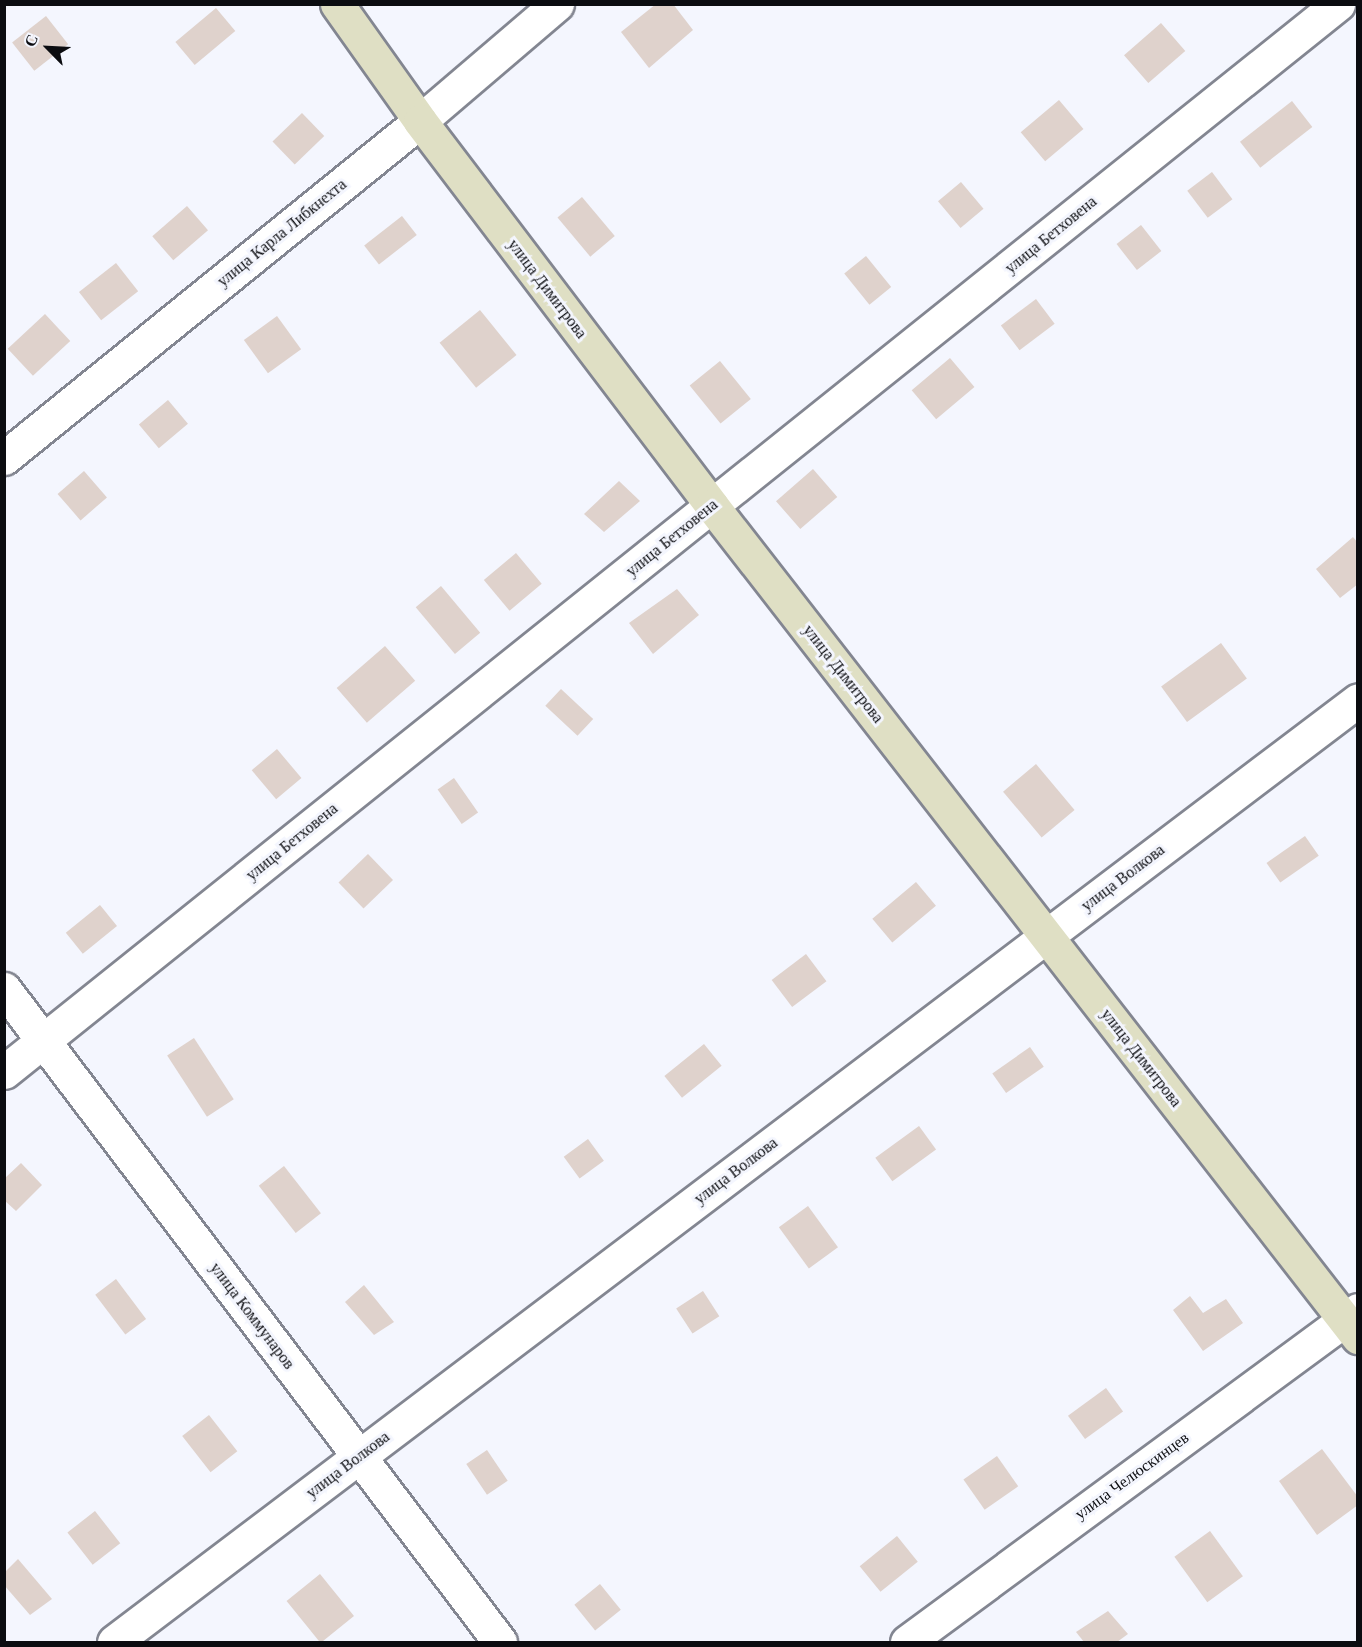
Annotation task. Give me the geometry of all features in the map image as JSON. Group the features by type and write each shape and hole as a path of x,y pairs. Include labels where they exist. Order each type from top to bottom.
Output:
{"street":[{"name":"улица Димитрова","path":"338,4 420,122 712,506 1047,936 1353,1322"},
{"name":"улица Карла Либкнехта","path":"4,458 420,122 557,4"},
{"name":"улица Бетховена","path":"4,1072 1338,4"},
{"name":"улица Волкова","path":"114,1642 1358,700"},
{"name":"улица Коммунаров","path":"4,989 500,1642"},
{"name":"улица Челюскинцев","path":"907,1642 1353,1322"}],"building":[{"path":"656,4 673,4 693,30 649,68 621,32"},
{"path":"216,8 235,31 195,65 175,42"},
{"path":"46,16 68,44 34,71 12,42"},
{"path":"1161,23 1185,51 1148,83 1124,55"},
{"path":"1059,100 1083,129 1045,161 1021,132"},
{"path":"1292,101 1312,127 1260,168 1240,142"},
{"path":"302,113 324,136 295,164 273,141"},
{"path":"1212,172 1232,199 1208,218 1187,191"},
{"path":"961,182 983,209 961,228 938,201"},
{"path":"582,197 615,236 590,257 557,218"},
{"path":"187,206 208,230 173,260 152,236"},
{"path":"402,216 417,235 379,264 364,246"},
{"path":"1141,225 1161,251 1137,270 1117,244"},
{"path":"866,256 891,287 869,305 844,274"},
{"path":"116,263 138,291 101,320 79,292"},
{"path":"1036,299 1055,324 1020,350 1001,325"},
{"path":"480,310 517,355 476,388 440,343"},
{"path":"45,314 70,341 33,376 8,349"},
{"path":"277,316 301,349 268,373 244,340"},
{"path":"950,358 974,387 936,419 912,390"},
{"path":"720,361 751,399 721,424 690,386"},
{"path":"168,400 188,424 159,448 139,424"},
{"path":"813,469 837,497 800,529 776,501"},
{"path":"84,471 107,497 81,520 58,494"},
{"path":"619,481 640,501 604,532 584,514"},
{"path":"1353,537 1358,543 1358,584 1340,598 1316,569"},
{"path":"516,553 542,584 510,611 484,580"},
{"path":"441,586 480,633 455,654 416,607"},
{"path":"677,589 699,615 653,654 629,623"},
{"path":"1221,643 1247,679 1187,722 1161,686"},
{"path":"385,646 415,681 367,723 337,688"},
{"path":"561,689 593,719 577,736 545,706"},
{"path":"277,749 301,778 276,799 252,770"},
{"path":"1036,764 1075,810 1042,838 1003,792"},
{"path":"454,778 478,812 462,824 438,789"},
{"path":"1305,836 1319,856 1280,883 1266,863"},
{"path":"368,854 393,880 364,908 339,882"},
{"path":"916,882 936,906 892,942 872,919"},
{"path":"100,905 117,926 83,954 66,933"},
{"path":"806,954 826,981 792,1007 772,980"},
{"path":"194,1038 234,1099 207,1117 167,1055"},
{"path":"704,1044 722,1066 682,1098 664,1076"},
{"path":"1030,1047 1044,1067 1006,1093 992,1073"},
{"path":"919,1126 936,1149 892,1181 875,1158"},
{"path":"588,1139 604,1161 580,1178 564,1157"},
{"path":"21,1163 42,1185 16,1211 4,1200 4,1179"},
{"path":"284,1166 321,1213 296,1233 259,1186"},
{"path":"808,1206 838,1247 809,1268 779,1227"},
{"path":"116,1279 146,1319 125,1335 95,1295"},
{"path":"364,1285 394,1322 374,1335 345,1302"},
{"path":"703,1291 719,1316 693,1334 676,1308"},
{"path":"1190,1296 1203,1313 1226,1299 1243,1323 1203,1351 1173,1310"},
{"path":"1106,1388 1123,1411 1085,1439 1068,1416"},
{"path":"209,1415 237,1451 211,1472 182,1436"},
{"path":"1322,1449 1358,1497 1358,1505 1317,1535 1279,1481"},
{"path":"487,1450 508,1481 487,1495 466,1464"},
{"path":"997,1456 1018,1486 985,1510 963,1480"},
{"path":"95,1511 120,1543 93,1565 67,1533"},
{"path":"1210,1531 1243,1576 1207,1602 1174,1557"},
{"path":"897,1536 918,1562 880,1592 860,1566"},
{"path":"18,1559 52,1599 30,1615 4,1585 4,1573"},
{"path":"320,1574 354,1616 320,1642 287,1601"},
{"path":"600,1584 621,1610 595,1630 574,1605"},
{"path":"1108,1611 1128,1634 1117,1642 1084,1642 1076,1632"}]}
